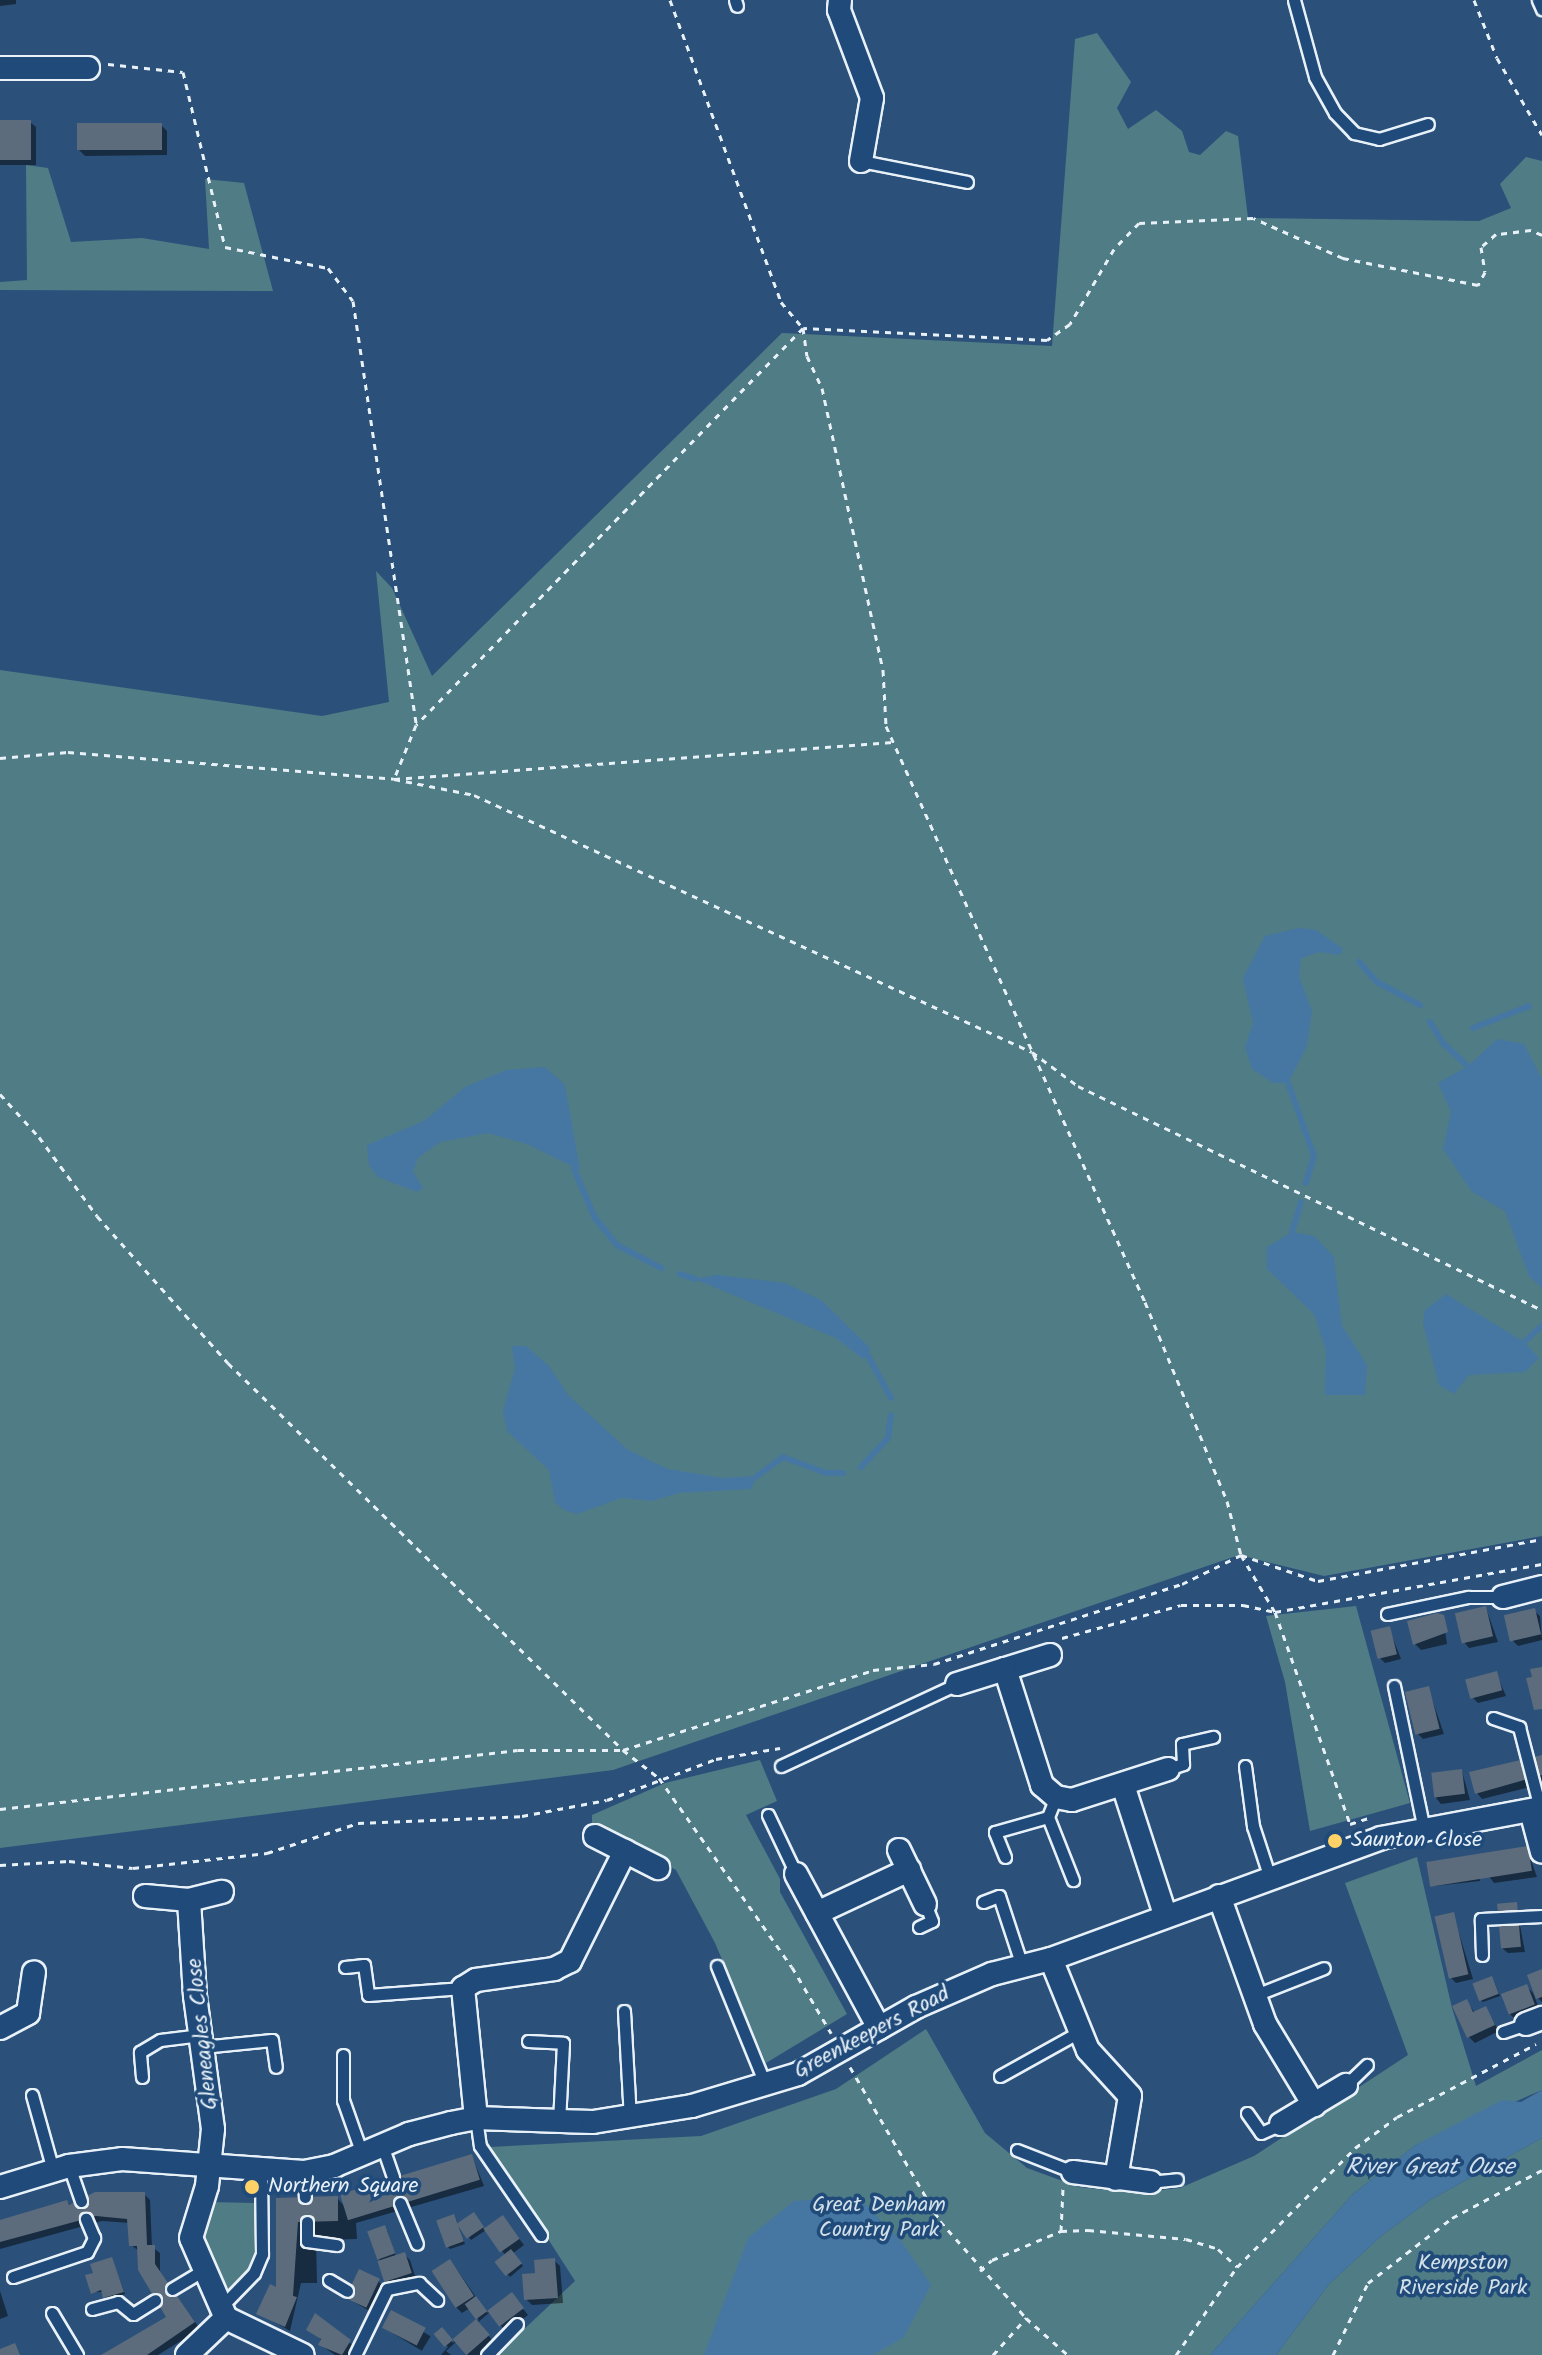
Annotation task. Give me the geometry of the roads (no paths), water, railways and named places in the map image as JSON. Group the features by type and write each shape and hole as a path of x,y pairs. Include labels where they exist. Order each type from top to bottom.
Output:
{"street":[{"path":"840,0 839,10 872,98 861,161"},
{"path":"0,68 88,68"},
{"path":"1503,1597 1542,1587"},
{"path":"957,1684 1005,1669 1048,1648"},
{"path":"1005,1669 1052,1807 1168,1769"},
{"path":"1123,1785 1165,1914"},
{"path":"1538,1809 1542,1852"},
{"name":"Greenkeepers Road","path":"0,2187 61,2168 122,2159 261,2172 304,2172 476,2118 559,2123 630,2118 766,2087 841,2053 879,2028 949,1990 1051,1959 1165,1914 1381,1838 1538,1809"},
{"path":"595,1836 658,1868"},
{"path":"476,2118 463,1988 476,1980 554,1969 570,1961 625,1851"},
{"path":"817,1913 904,1860 925,1904"},
{"path":"796,1874 879,2028"},
{"path":"145,1896 189,1900 222,1892"},
{"path":"1219,1896 1253,1996 1314,2105"},
{"name":"Gleneagles Close","path":"189,1900 213,2129 210,2168 191,2238 225,2311"},
{"path":"1051,1959 1088,2050 1130,2096 1116,2179"},
{"path":"0,2028 28,2013 34,1972"},
{"path":"1281,2124 1346,2085"},
{"path":"1073,2172 1150,2182"},
{"path":"187,2355 225,2311 303,2355"}],"lane":[{"path":"1294,0 1315,77 1354,133 1379,139 1428,124"},
{"path":"1538,0 1542,9"},
{"path":"861,161 967,182"},
{"path":"1387,1614 1468,1597 1503,1597"},
{"path":"781,1766 957,1684"},
{"path":"1394,1686 1424,1830"},
{"path":"1493,1718 1519,1727 1538,1809"},
{"path":"1168,1769 1183,1764 1182,1744 1213,1737"},
{"path":"1245,1766 1253,1826 1270,1878"},
{"path":"1005,1857 995,1832 1052,1807 1073,1880"},
{"path":"768,1815 796,1874"},
{"path":"983,1902 999,1896 1022,1966"},
{"path":"919,1927 932,1921 925,1904"},
{"path":"1482,1955 1481,1919 1542,1916"},
{"path":"345,1967 364,1965 368,1995 463,1988"},
{"path":"717,1966 766,2087"},
{"path":"1253,1996 1324,1968"},
{"path":"624,2011 630,2118"},
{"path":"1503,2032 1534,2021"},
{"path":"1000,2076 1079,2032"},
{"path":"142,2077 140,2052 160,2040 272,2040 276,2067"},
{"path":"528,2041 563,2043 559,2123"},
{"path":"343,2055 343,2100 393,2177"},
{"path":"1346,2085 1367,2065"},
{"path":"32,2095 61,2168 81,2201"},
{"path":"1247,2113 1261,2133 1281,2124"},
{"path":"476,2118 480,2146 541,2235"},
{"path":"1017,2150 1073,2172"},
{"path":"225,2311 254,2273 262,2254 261,2172"},
{"path":"304,2172 305,2197"},
{"path":"1150,2182 1177,2179"},
{"path":"400,2203 417,2244"},
{"path":"13,2277 87,2252 94,2238 86,2219"},
{"path":"307,2222 307,2241 337,2245"},
{"path":"172,2289 204,2270"},
{"path":"329,2280 347,2291"},
{"path":"355,2355 373,2304 387,2289 419,2283 437,2300"},
{"path":"92,2309 118,2302 133,2314 155,2300"},
{"path":"52,2313 77,2355"},
{"path":"487,2355 517,2324"}],"water":[{"path":"1299,928 1316,930 1343,949 1340,955 1320,952 1301,958 1299,976 1312,1011 1307,1046 1288,1083 1273,1083 1252,1069 1245,1047 1253,1023 1243,978 1265,936"},
{"path":"1497,1039 1524,1044 1542,1079 1542,1288 1529,1276 1505,1211 1472,1192 1443,1149 1451,1112 1438,1083 1468,1066"},
{"path":"545,1067 565,1085 580,1170 527,1144 488,1133 440,1142 418,1158 413,1171 423,1188 417,1192 378,1177 369,1165 367,1145 424,1121 465,1087 506,1070"},
{"path":"1292,1232 1314,1236 1334,1257 1342,1326 1367,1365 1365,1395 1325,1395 1326,1350 1314,1314 1267,1269 1267,1247"},
{"path":"717,1275 785,1283 821,1300 871,1349 863,1359 836,1338 695,1279"},
{"path":"1446,1294 1524,1342 1539,1358 1525,1372 1469,1375 1454,1394 1439,1385 1423,1323 1425,1310"},
{"path":"512,1346 526,1346 549,1366 568,1395 628,1450 668,1469 722,1478 757,1476 751,1489 679,1493 652,1501 621,1498 577,1514 564,1510 555,1502 549,1470 507,1431 503,1411 515,1369"},
{"name":"River Great Ouse","path":"1542,2090 1542,2138 1430,2200 1381,2236 1329,2284 1276,2355 1210,2355 1353,2194 1416,2145 1502,2100 1521,2102"},
{"path":"858,2197 901,2241 931,2285 904,2337 873,2355 704,2355 748,2238 794,2201"}],"waterway":[{"path":"1359,962 1377,982 1420,1005"},
{"path":"1473,1028 1529,1006"},
{"path":"1430,1022 1444,1044 1468,1066"},
{"path":"1288,1083 1314,1156 1306,1183"},
{"path":"574,1169 595,1218 617,1245 661,1268"},
{"path":"1292,1232 1301,1202"},
{"path":"680,1274 695,1279"},
{"path":"1524,1342 1542,1326"},
{"path":"867,1354 891,1398"},
{"path":"861,1467 888,1438 891,1415"},
{"path":"757,1476 783,1457 826,1473 843,1473"}],"place":[{"name":"Saunton Close","path":"1335,1841"},
{"name":"Northern Square","path":"252,2187"}],"park label":[{"name":"Great Denham Country Park","path":"879,2218"},
{"name":"Kempston Riverside Park","path":"1463,2276"}]}
